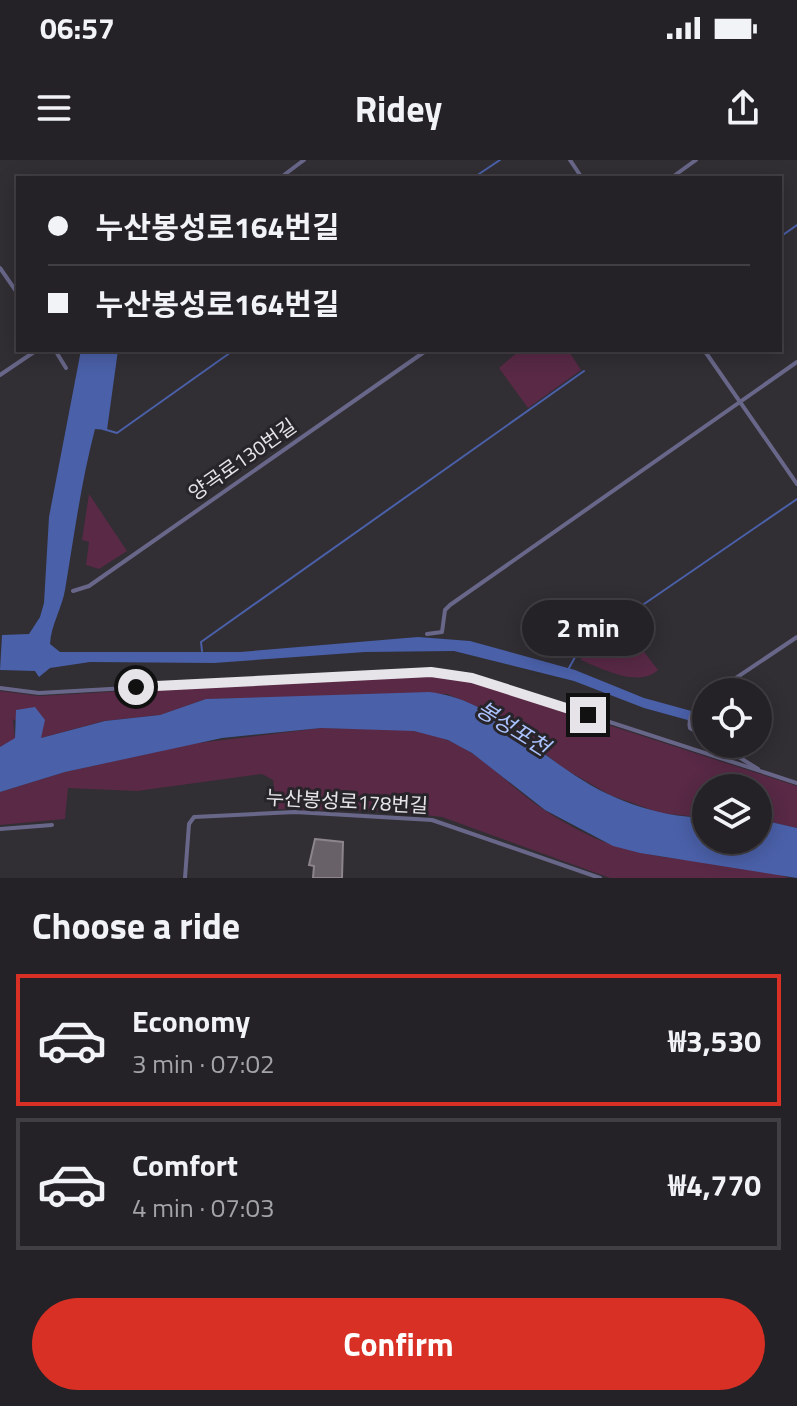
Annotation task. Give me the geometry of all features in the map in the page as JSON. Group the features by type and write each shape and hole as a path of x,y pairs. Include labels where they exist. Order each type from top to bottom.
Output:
{"lane":[{"path":"283,176 304,160"},
{"path":"674,176 696,160"},
{"path":"0,268 16,291"},
{"path":"0,375 34,352"},
{"path":"56,352 66,368"},
{"name":"양곡로130번길","path":"73,591 89,586 424,352"},
{"path":"705,352 797,484"},
{"path":"427,634 442,632 445,610 450,605 797,362"},
{"path":"736,678 797,637"},
{"path":"0,688 39,693 399,673 449,674 484,681 797,783"},
{"path":"740,758 760,771"},
{"name":"누산봉성로178번길","path":"185,878 188,830 194,817 295,812 432,820 600,878"},
{"path":"0,829 52,825"}],"shaded area":[{"path":"518,352 569,352 581,370 528,408 499,368"},
{"path":"89,494 127,551 99,569 86,565 89,542 82,540"},
{"path":"635,616 652,639 641,648 658,670 650,675 631,677 581,660 582,653"},
{"path":"432,675 466,679 692,752 692,758 710,758 760,774 692,774 692,816 660,813 610,795 563,768 497,715 447,694 206,699 160,715 104,721 41,738 13,719 15,739 0,747 0,691 39,696"},
{"path":"321,728 385,728 432,735 474,755 546,811 598,839 637,852 747,867 789,878 610,878 442,817 388,811 277,809 273,780 262,774 137,791 68,788 65,819 0,825 0,792 65,772 190,744"},
{"path":"772,778 797,786 797,828 772,822"}],"water":[{"path":"81,352 118,352 107,430 95,429 65,590 51,637 50,644 60,652 240,652 418,637 470,641 575,670 644,698 692,711 692,721 644,708 574,681 454,651 365,652 214,663 90,662 50,668 39,677 35,671 0,670 2,635 29,634 40,617 44,603 49,517"},
{"path":"429,692 450,696 502,722 600,790 651,810 692,817 692,854 772,854 772,822 797,828 797,878 613,846 545,810 472,753 448,740 414,731 321,728 222,738 65,772 0,792 0,747 15,738 16,710 35,707 45,720 41,738 105,721 160,715 206,699"}],"building":[{"path":"315,839 343,842 342,878 313,878 314,866 309,865"}],"waterway":[{"path":"476,176 500,160"},
{"path":"782,236 797,225"},
{"path":"103,429 117,433 231,352"},
{"path":"202,651 201,642 584,371"},
{"path":"569,668 580,648 797,499"}],"route":[{"path":"136,687 431,672 472,678 588,715"}],"water label":[{"name":"봉성포천","path":"513,728"}]}
